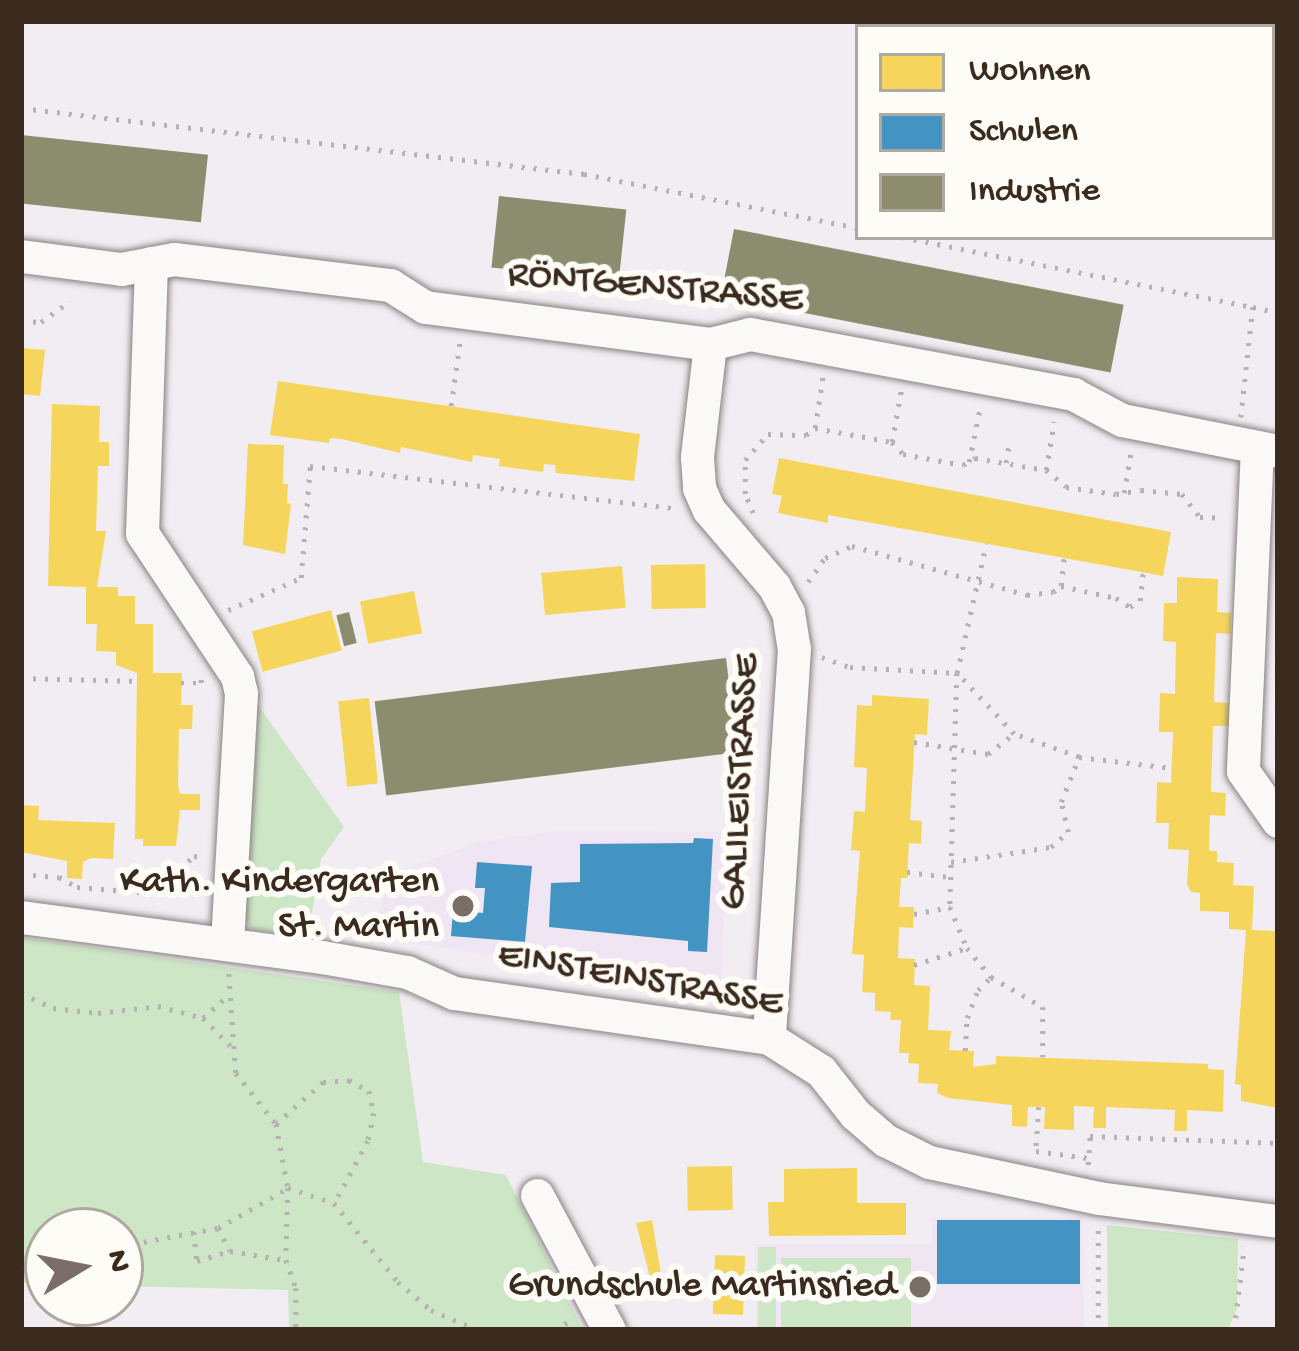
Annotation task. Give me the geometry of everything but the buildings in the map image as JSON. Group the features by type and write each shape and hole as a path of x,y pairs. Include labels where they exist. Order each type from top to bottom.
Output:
{"street":[{"name":"RÖNTGENSTRASSE","path":"21,256 121,269 151,263 232,264 390,285 424,307 710,344 750,334 1060,392 1136,423 1258,447"},
{"path":"151,263 142,533 237,676 241,692 227,944"},
{"name":"GALILEISTRASSE","path":"710,344 697,458 699,488 709,510 774,586 788,612 794,648 769,1038"},
{"path":"1258,447 1243,771 1278,821"},
{"name":"EINSTEINSTRASSE","path":"21,917 407,973 454,993 769,1038 821,1071 855,1114 885,1140 929,1162 1091,1196 1262,1219"},
{"path":"537,1195 609,1330"}],"path":[{"path":"21,108 584,174 855,227"},
{"path":"917,240 1278,313"},
{"path":"21,321 40,322 70,301"},
{"path":"1253,307 1258,447"},
{"path":"451,406 464,312"},
{"path":"754,515 745,494 745,460 768,434 806,435 815,428 823,376"},
{"path":"892,442 901,391"},
{"path":"1046,470 1060,392"},
{"path":"969,462 980,407"},
{"path":"1124,493 1136,423"},
{"path":"815,428 892,442 904,454 963,465 1006,463 1046,470 1066,487 1182,494 1200,517 1254,519"},
{"path":"1006,463 1009,444"},
{"path":"181,683 201,683 199,623 302,578 310,466 640,508 709,510"},
{"path":"986,544 957,673 950,907 967,948 991,977 1043,1007 1043,1058"},
{"path":"788,612 825,557 852,546 1027,596 1053,592 1060,586 1064,558"},
{"path":"1060,586 1115,598 1130,607 1140,601 1143,573"},
{"path":"794,648 850,667 957,673 1014,734 1078,757 1171,768"},
{"path":"21,678 137,681"},
{"path":"914,742 988,754 1014,734"},
{"path":"951,862 1051,847 1068,832 1061,802 1078,757"},
{"path":"21,874 59,877 77,887 152,893 194,856 232,860"},
{"path":"908,872 950,877"},
{"path":"914,914 950,907"},
{"path":"227,944 236,1073 276,1124 288,1189 286,1260 296,1288 296,1330"},
{"path":"914,965 967,948"},
{"path":"965,1051 967,1018 978,989 991,977"},
{"path":"21,993 53,1007 98,1012 158,1006 203,1018 235,1050"},
{"path":"203,1018 230,994"},
{"path":"276,1124 323,1082 349,1080 370,1091 374,1113 368,1142 334,1203"},
{"path":"1039,1107 1036,1151 1088,1158"},
{"path":"1098,1330 1090,1136 1278,1143"},
{"path":"144,1241 218,1228 288,1189 334,1203 398,1282 431,1310 478,1330"},
{"path":"1234,1330 1262,1219"},
{"path":"218,1228 230,1251"},
{"path":"194,1232 197,1261 230,1251 286,1260"}],"shaded area":[{"path":"552,831 728,832 721,990 371,937 389,875 476,843"},
{"name":"Grundschule Martinsried","path":"1083,1217 1084,1330 756,1330 755,1244 932,1244 932,1218"}],"green space":[{"path":"256,702 344,827 321,859 310,924 294,934 253,930 241,915"},
{"path":"21,937 399,992 423,1162 506,1175 583,1330 289,1330 288,1290 144,1287 144,1207 24,1207 21,1283"},
{"path":"1107,1225 1238,1239 1237,1308 1228,1330 1108,1330"},
{"path":"758,1247 776,1247 776,1330 758,1330"},
{"path":"781,1258 911,1258 911,1330 781,1330"}],"place":[{"name":"Kath. Kindergarten St. Martin","path":"463,906"},
{"name":"Grundschule Martinsried","path":"920,1287"}]}
